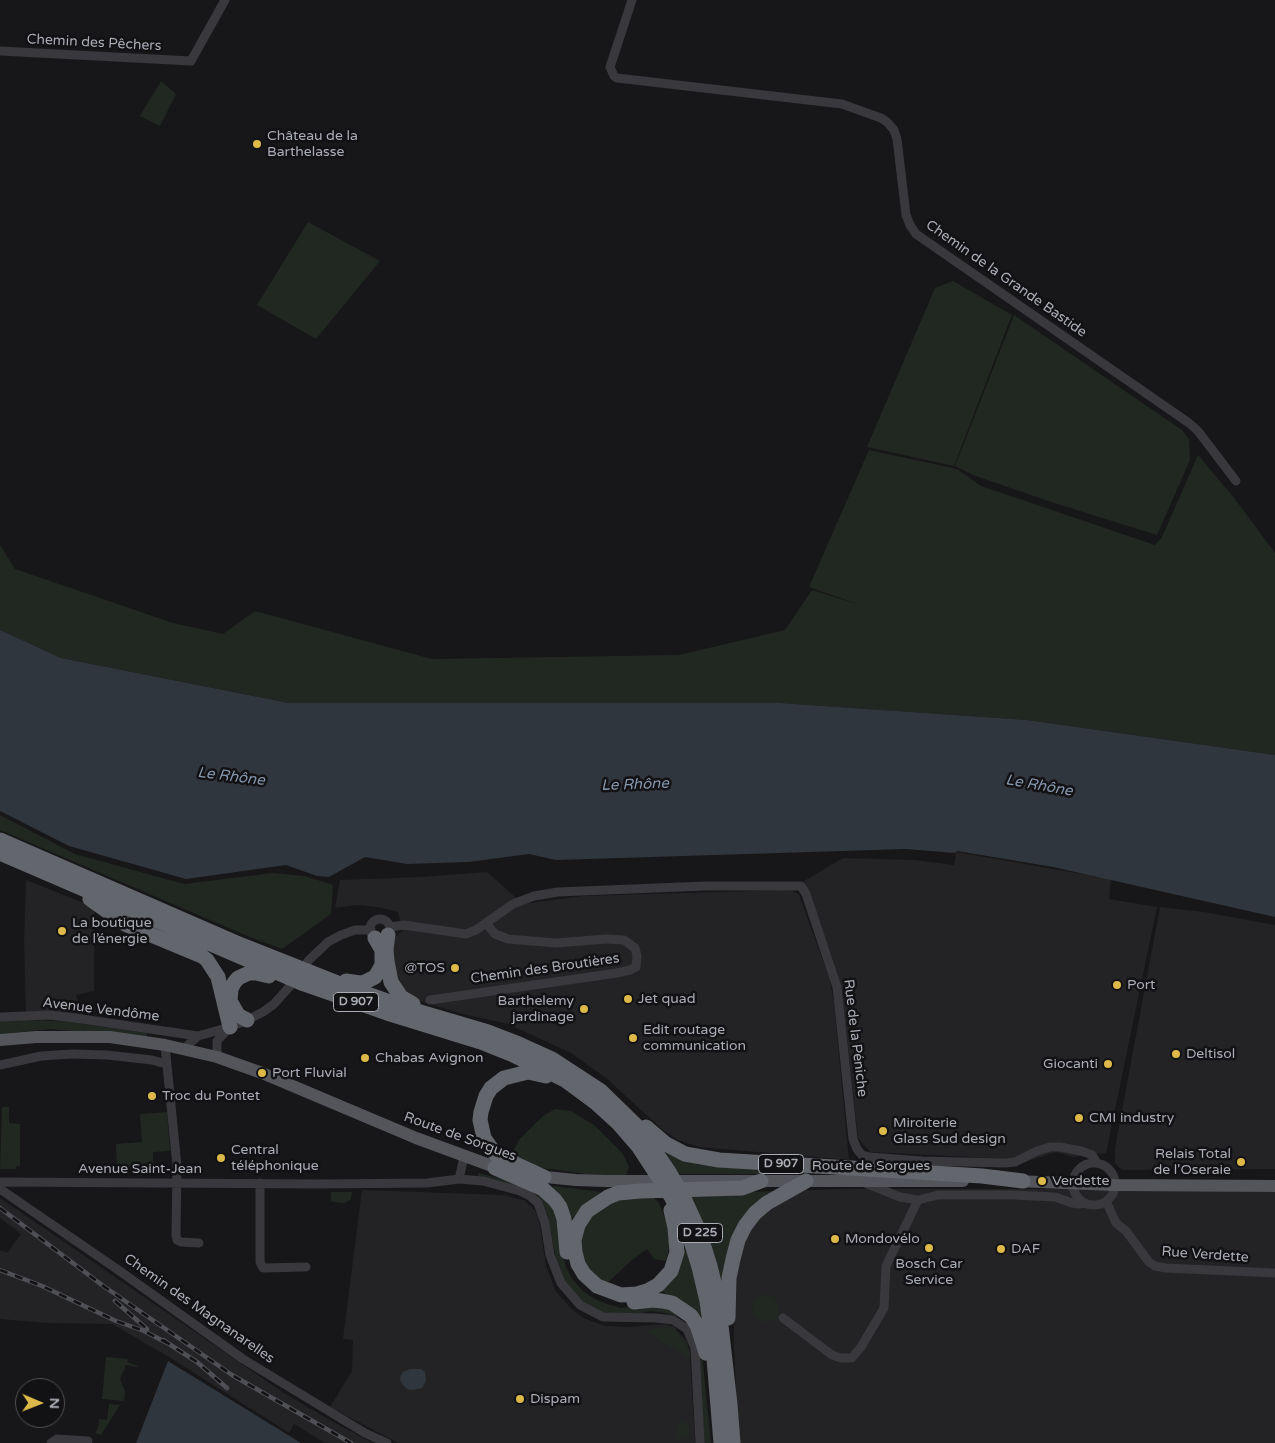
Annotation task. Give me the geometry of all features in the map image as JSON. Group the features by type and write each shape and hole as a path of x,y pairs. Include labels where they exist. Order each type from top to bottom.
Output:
{"highway":[{"name":"D 907","path":"0,840 234,942 354,990 488,1032 540,1054 570,1070 582,1072 597,1081 628,1108 644,1126 666,1144 685,1154 719,1160 982,1176 1022,1181"},
{"name":"D 907","path":"0,853 304,984 387,1013 481,1042 528,1061 565,1080 596,1103 619,1124 641,1149 648,1168 672,1212 678,1243 671,1271 658,1285 647,1291 621,1295 597,1286 584,1274 576,1258 574,1240 582,1217 594,1206 638,1186 700,1185 742,1188 760,1181"},
{"path":"50,875 97,903 121,921 198,954 207,960 218,977 230,1027"},
{"path":"234,942 348,981 360,983 374,977 382,964 381,932"},
{"path":"381,932 386,949 391,982 401,997 413,1004 481,1024 488,1032"},
{"path":"247,1020 238,1015 230,1001 231,989 238,978 256,973 304,984"},
{"name":"D 225","path":"570,1070 601,1091 640,1129 683,1196 699,1231 718,1299 733,1443"},
{"path":"544,1177 504,1160 491,1150 484,1138 480,1120 482,1105 491,1088 504,1078 521,1072 535,1072 552,1079 605,1117 628,1141 641,1149"},
{"name":"D 225","path":"641,1149 682,1216 699,1267 707,1301 713,1347 721,1438"},
{"name":"D 225","path":"494,1168 543,1189 555,1200 560,1207 564,1219 569,1263 580,1282 591,1291 598,1296 615,1302 631,1303 653,1300 672,1303 691,1316 697,1324 704,1346 721,1438"},
{"name":"D 225","path":"730,1404 728,1302 733,1259 738,1240 755,1213 766,1203 806,1181"}],"main road":[{"name":"Route de Sorgues","path":"0,1040 46,1037 110,1038 188,1050 217,1057 262,1073 376,1122 494,1168 523,1175 638,1186"},
{"name":"D 907","path":"1114,1181 1275,1178"},
{"name":"Route de Sorgues","path":"760,1181 1046,1181 1075,1179"},
{"name":"D 907","path":"1075,1179 1275,1186"}],"street":[{"name":"Chemin des Pêchers","path":"0,51 191,61 225,0"},
{"name":"Chemin de la Grande Bastide","path":"632,0 610,67 614,76 842,104 881,118 894,130 906,215 916,234 1189,423 1236,481"},
{"name":"Rue de la Péniche","path":"486,923 513,904 534,896 558,892 705,886 801,886 806,894 837,987 853,1139 862,1155 922,1161 1005,1163 1014,1162 1050,1147 1072,1149"},
{"path":"188,1050 188,1045 202,1035 230,1027 263,1012 283,996 316,952 328,942 341,935 355,930 381,932 404,925 466,934 486,923"},
{"name":"Chemin des Broutières","path":"430,1000 617,973 636,967 637,956 635,948 624,940 606,939 556,943 508,939 495,934 486,923"},
{"name":"Avenue Vendôme","path":"0,1017 50,1016 75,1018 202,1035"},
{"path":"217,1057 217,1042 230,1027"},
{"path":"202,1035 217,1042"},
{"path":"165,1045 177,1166 176,1235 177,1240 180,1242 199,1243"},
{"path":"0,1065 41,1056 72,1054 107,1055 152,1060 166,1064"},
{"path":"1072,1149 1092,1155 1096,1163"},
{"path":"1055,1197 1075,1179 1087,1164 1096,1163 1105,1166 1114,1181 1112,1194 1106,1201 1092,1205 1079,1199 1075,1179 1078,1158 1072,1149"},
{"path":"459,1179 464,1156"},
{"name":"Avenue Saint-Jean","path":"0,1182 427,1182 459,1179 483,1181 520,1191 538,1203 545,1223 550,1255 560,1283 580,1305 603,1317 673,1320 687,1329 695,1348 700,1443"},
{"path":"861,1181 900,1197 918,1200 938,1195 1055,1197 1072,1203 1085,1203"},
{"path":"260,1183 260,1262 264,1268 306,1267"},
{"name":"Chemin des Magnanarelles","path":"0,1189 243,1359 365,1433 387,1443"},
{"path":"783,1318 832,1355 841,1358 852,1358 861,1347 884,1308 886,1266 918,1200"},
{"name":"Rue Verdette","path":"1106,1201 1116,1223 1126,1231 1149,1262 1155,1266 1275,1273"},
{"path":"51,1443 57,1440 88,1441"}],"shaded area":[{"path":"161,81 176,94 160,126 140,116"},
{"path":"308,222 380,261 316,339 257,305"},
{"path":"953,281 1012,315 954,466 867,447 935,288"},
{"path":"1014,315 1182,430 1189,439 1190,460 1157,535 1048,501 973,475 955,466"},
{"path":"869,450 957,469 981,486 1155,545 1162,537 1198,455 1235,499 1275,553 1275,755 1027,720 780,703 289,703 61,658 0,630 0,545 15,569 173,623 223,634 255,611 432,659 679,655 785,630 812,590 863,606 809,587"},
{"path":"0,815 75,854 184,884 273,873 305,876 333,885 331,914 282,949 252,938 0,830"},
{"path":"956,852 1111,879 1109,899 1157,907 1106,1153 1073,1157 1056,1152 1019,1164 1011,1159 870,1152 858,1138 842,994 834,963 804,881 843,858 915,860 954,865"},
{"path":"487,872 523,904 583,896 786,890 793,891 799,895 829,977 834,1002 849,1160 699,1147 678,1140 664,1131 606,1078 571,1053 508,1024 459,1013 410,998 394,979 393,939 403,931 398,912 357,905 335,908 340,880"},
{"path":"26,880 94,907 94,991 76,995 84,1016 26,1013 24,942"},
{"path":"1160,907 1204,912 1275,925 1275,1169 1122,1170 1115,1163 1115,1148"},
{"path":"0,1021 78,1021 82,1024 147,1033 147,1036 138,1037 50,1029 0,1034"},
{"path":"2,1107 9,1107 9,1123 20,1124 20,1166 16,1166 16,1169 0,1169"},
{"path":"555,1109 571,1111 594,1125 623,1154 629,1167 625,1177 607,1177 522,1165 512,1154 519,1140 543,1116"},
{"path":"167,1112 170,1151 153,1152 154,1170 117,1170 116,1144 142,1142 140,1114"},
{"path":"662,1147 857,1174 678,1174"},
{"path":"478,1173 526,1185 558,1209 562,1252 566,1267 573,1280 593,1298 621,1308 659,1304 686,1316 702,1353 711,1443 702,1443 690,1327 683,1318 650,1311 633,1315 605,1313 590,1307 575,1296 566,1285 556,1259 548,1216 536,1194 525,1188 478,1176"},
{"path":"552,1187 601,1192 572,1218 569,1217"},
{"name":"Verdette","path":"1127,1189 1275,1192 1275,1443 739,1443 734,1351 734,1280 748,1228 760,1215 804,1190"},
{"path":"362,1190 502,1195 524,1200 535,1210 539,1220 546,1266 556,1292 572,1309 583,1318 605,1326 629,1327 665,1324 673,1327 687,1341 690,1355 695,1443 398,1443 330,1407 352,1371 353,1340 343,1339"},
{"path":"775,1191 751,1213 725,1294 689,1195"},
{"path":"331,1192 352,1192 351,1199 345,1203 333,1202 331,1201"},
{"path":"642,1195 653,1197 659,1203 666,1221 670,1245 666,1261 654,1259 647,1249 605,1285 594,1279 582,1258 581,1238 584,1225 591,1216 615,1201"},
{"path":"0,1198 284,1393 373,1443 325,1443 294,1424 289,1433 169,1357 112,1324 48,1323 0,1319 0,1250 7,1253 21,1234 0,1218"},
{"path":"684,1250 689,1252 704,1318 660,1290"},
{"path":"762,1295 769,1295 775,1298 778,1303 779,1318 760,1321 756,1317 752,1311 753,1304 756,1298"},
{"path":"674,1326 690,1351 689,1358 645,1331"},
{"path":"106,1357 128,1359 127,1362 138,1366 126,1365 120,1379 125,1391 124,1401 102,1399"},
{"path":"109,1404 120,1405 101,1435 95,1433 98,1428 99,1419 107,1420"},
{"path":"682,1420 689,1427 690,1436 680,1438 679,1442 677,1442 676,1429"}],"water":[{"name":"Le Rhône","path":"0,630 61,658 289,703 780,703 1027,720 1275,755 1275,917 1053,867 957,851 955,853 906,849 556,860 529,854 469,862 407,864 365,857 329,877 317,876 286,865 186,879 69,846 0,811"},
{"path":"168,1361 301,1443 136,1443"},
{"path":"410,1369 421,1369 425,1372 426,1381 422,1388 413,1390 407,1389 403,1385 400,1380 401,1375"}],"railway":[{"path":"0,1208 102,1285 232,1375 351,1443"},
{"path":"0,1270 42,1286 169,1344"},
{"path":"115,1301 147,1329"},
{"path":"163,1340 197,1362 227,1388"}],"place":[{"name":"Château de la Barthelasse","path":"257,144"},
{"name":"La boutique de l’énergie","path":"62,931"},
{"name":"@TOS","path":"455,968"},
{"name":"Port","path":"1117,985"},
{"name":"Jet quad","path":"628,999"},
{"name":"Barthelemy jardinage","path":"584,1009"},
{"name":"Edit routage communication","path":"633,1038"},
{"name":"Deltisol","path":"1176,1054"},
{"name":"Chabas Avignon","path":"365,1058"},
{"name":"Giocanti","path":"1108,1064"},
{"name":"Port Fluvial","path":"262,1073"},
{"name":"Troc du Pontet","path":"152,1096"},
{"name":"CMI industry","path":"1079,1118"},
{"name":"Miroiterie Glass Sud design","path":"883,1131"},
{"name":"Central téléphonique","path":"221,1158"},
{"name":"Relais Total de l'Oseraie","path":"1241,1162"},
{"name":"Verdette","path":"1042,1181"},
{"name":"Mondovélo","path":"835,1239"},
{"name":"Bosch Car Service","path":"929,1248"},
{"name":"DAF","path":"1001,1249"},
{"name":"Dispam","path":"520,1399"}]}
